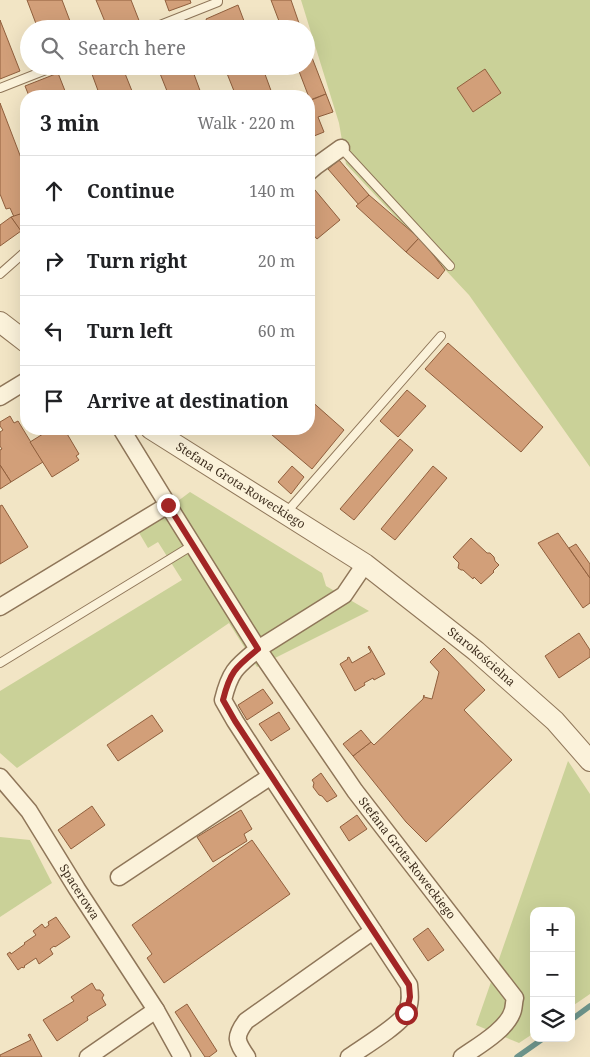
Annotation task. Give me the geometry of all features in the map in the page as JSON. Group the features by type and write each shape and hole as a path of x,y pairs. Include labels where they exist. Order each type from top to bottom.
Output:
{"street":[{"path":"315,167 342,148"},
{"path":"0,322 20,337"},
{"path":"0,397 20,385"},
{"name":"Stefana Grota-Roweckiego","path":"125,435 258,649 355,791 514,998 514,1010 497,1033 462,1057"},
{"name":"Stefana Grota-Roweckiego","path":"160,435 366,564"},
{"path":"0,607 168,505"},
{"path":"349,1057 396,1024 406,1013 410,997 409,985 223,700 227,682 237,666 258,649 344,594 366,564"},
{"name":"Starokościelna","path":"366,564 476,650 555,721 590,761"},
{"path":"119,877 271,776"},
{"name":"Spacerowa","path":"2,782 29,811 156,1010 182,1057"},
{"path":"247,1057 238,1044 239,1031 246,1021 373,931"},
{"path":"88,1057 156,1010"}],"lane":[{"path":"173,20 218,2 218,0"},
{"path":"0,88 33,75"},
{"path":"342,148 450,266"},
{"path":"0,274 20,256"},
{"path":"285,514 441,336"},
{"path":"0,663 193,545"}],"green space":[{"path":"301,0 590,0 590,467 469,295 346,164 339,123 315,45 315,20 307,20"},
{"path":"190,492 322,573 326,586 369,611 257,667 229,623 17,768 0,753 0,691 182,580 158,542 148,548 138,531"},
{"path":"568,761 590,794 590,994 575,1004 575,907 530,907 530,1036 519,1043 476,1025"},
{"path":"0,837 30,840 52,883 0,917"}],"building":[{"path":"27,0 62,0 70,20 35,20"},
{"path":"96,0 131,0 139,20 104,20"},
{"path":"165,0 190,0 191,3 169,11"},
{"path":"271,0 291,0 298,20 279,20"},
{"path":"238,5 244,20 206,20"},
{"path":"0,20 20,71 0,79"},
{"path":"315,65 326,94 315,98 315,90 306,90 300,75 315,75"},
{"path":"485,69 501,93 473,112 457,88"},
{"path":"53,75 59,75 65,90 27,90 25,86"},
{"path":"92,75 126,75 132,90 98,90"},
{"path":"161,75 194,75 200,90 167,90"},
{"path":"228,75 265,75 271,90 234,90"},
{"path":"326,94 333,112 318,117 324,132 315,136 315,99"},
{"path":"0,103 20,155 20,214 14,217 10,208 6,209 0,194"},
{"path":"339,160 369,195 359,205 328,169"},
{"path":"315,190 340,220 317,239 315,237"},
{"path":"369,195 419,238 406,252 356,206"},
{"path":"20,214 20,230 11,217"},
{"path":"11,217 20,232 0,246 0,225"},
{"path":"419,238 445,270 438,279 406,252"},
{"path":"448,343 543,427 521,452 425,369"},
{"path":"407,390 426,406 398,437 380,421"},
{"path":"315,404 344,430 312,469 272,435 315,435"},
{"path":"10,416 14,423 18,421 20,424 20,435 27,435 43,462 11,482 0,465 0,450 2,449 0,446 0,432 3,430 0,422"},
{"path":"41,435 68,435 79,454 76,456 79,460 52,477 30,442"},
{"path":"400,439 413,450 354,520 340,509"},
{"path":"0,465 11,482 0,489"},
{"path":"292,466 304,477 291,494 278,482"},
{"path":"433,466 447,478 395,540 381,529"},
{"path":"2,505 28,547 0,564 0,506"},
{"path":"558,533 590,578 590,603 583,608 538,543"},
{"path":"471,538 487,553 490,553 499,565 481,584 474,577 473,579 458,568 459,563 453,557"},
{"path":"576,544 590,564 590,578 569,548"},
{"path":"579,633 590,650 590,657 559,678 545,656"},
{"path":"369,646 385,674 364,683 365,685 355,691 340,664 349,657 352,663 371,652"},
{"path":"444,648 485,690 464,710 512,760 426,842 406,822 353,756 371,742 374,745 423,699 424,695 424,697 432,699 439,672 430,662"},
{"path":"263,689 273,703 247,720 238,705"},
{"path":"279,712 290,729 271,741 259,724"},
{"path":"152,715 163,731 118,761 107,745"},
{"path":"361,730 371,742 353,756 343,744"},
{"path":"321,773 337,796 327,802 313,787 314,783 312,780"},
{"path":"92,806 105,825 71,849 58,830"},
{"path":"241,810 252,829 244,834 247,841 213,862 197,837"},
{"path":"357,815 367,829 349,841 340,827"},
{"path":"252,840 290,894 164,983 147,958 152,954 132,925"},
{"path":"56,917 70,937 50,949 53,954 39,964 36,958 18,970 7,954 10,952 11,954 25,944 36,935 33,931 42,924 45,928 49,925 48,922"},
{"path":"428,928 444,950 428,961 413,939"},
{"path":"92,983 96,990 100,990 104,995 102,998 106,1005 87,1017 88,1020 57,1041 43,1020 74,1001 71,997"},
{"path":"187,1004 217,1051 209,1057 205,1057 175,1012"},
{"path":"30,1034 42,1057 0,1057 0,1055 31,1040 28,1035"}],"waterway":[{"path":"575,1017 590,1006"},
{"path":"517,1057 538,1042"}],"route":[{"path":"168,505 258,649 237,666 227,682 223,700 409,985 410,997 406,1013"}]}
